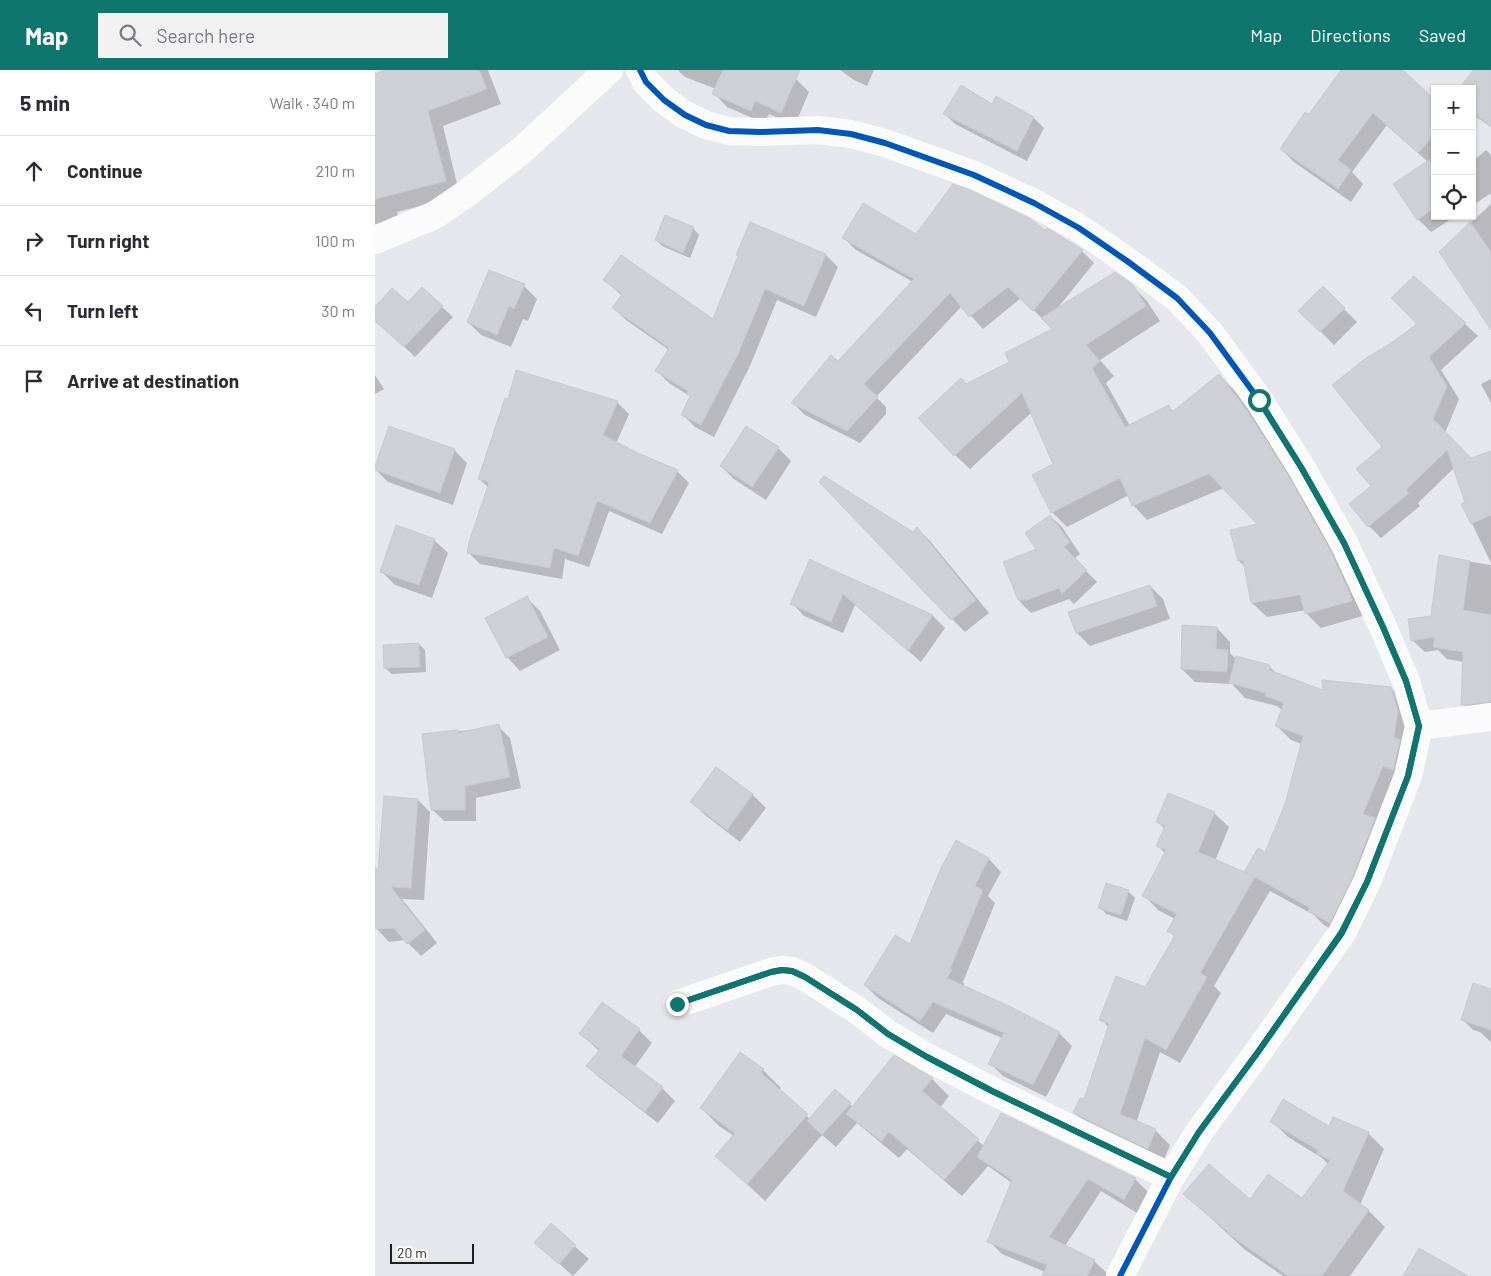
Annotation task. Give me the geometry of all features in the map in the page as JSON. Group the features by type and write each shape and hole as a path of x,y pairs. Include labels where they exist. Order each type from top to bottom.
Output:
{"street":[{"path":"375,240 435,215 467,193 521,151 609,70"},
{"path":"640,70 646,82 664,100 685,115 706,125 729,131 818,130 851,134 885,142 974,175 1034,203 1079,228 1177,298 1227,356 1259,400 1301,467 1344,543 1406,681 1419,726 1408,776 1367,882 1341,933 1199,1132 1171,1177 1120,1276"},
{"path":"1419,726 1491,717"},
{"path":"677,1004 771,972 792,971 805,977 857,1010 888,1034 927,1057 992,1091 1171,1177"}],"building":[{"path":"385,70 479,70 487,89 428,111 446,181 375,199 375,74"},
{"path":"723,70 800,70 781,113 755,101 751,111 712,94"},
{"path":"1341,70 1403,70 1431,96 1431,138 1418,153 1373,113 1338,160 1351,170 1338,189 1280,149 1305,112 1309,114"},
{"path":"1473,70 1491,70 1491,126 1476,115 1476,85 1462,85"},
{"path":"961,85 992,104 996,96 1034,117 1017,151 943,114"},
{"path":"1429,160 1431,163 1431,211 1417,220 1393,184"},
{"path":"953,184 968,189 1027,217 1045,230 1047,228 1083,250 1033,311 1008,287 969,317 950,293 864,384 878,397 847,431 791,403 831,355 838,361 914,279 842,238 863,203 916,234"},
{"path":"665,215 694,227 683,253 655,240"},
{"path":"750,222 826,254 804,306 765,289 738,354 701,425 681,415 690,396 686,394 688,391 655,371 669,348 612,308 622,294 603,280 621,255 713,319"},
{"path":"1470,222 1491,252 1491,330 1439,252"},
{"path":"489,270 525,284 514,309 509,306 497,335 467,322"},
{"path":"1115,272 1133,285 1146,306 1086,345 1100,361 1092,368 1125,427 1169,405 1172,412 1219,374 1246,409 1288,475 1330,550 1352,601 1305,614 1300,595 1251,603 1243,560 1238,561 1230,530 1257,524 1209,474 1132,506 1120,478 1051,513 1032,475 1053,464 1022,393 954,456 918,418 961,378 966,384 1009,362 1005,353 1052,329 1041,318"},
{"path":"1414,276 1466,323 1429,357 1447,386 1433,419 1471,458 1491,451 1491,515 1471,524 1461,504 1465,502 1447,450 1406,490 1409,493 1368,527 1349,504 1371,486 1356,469 1382,447 1332,385 1366,358 1417,324 1391,298"},
{"path":"1323,286 1345,308 1320,332 1298,311"},
{"path":"422,287 443,306 404,347 375,321 375,307 392,288 408,302"},
{"path":"516,370 618,401 603,435 640,454 678,470 650,523 597,501 578,556 554,548 550,568 467,553 489,482 478,479 505,398 508,399"},
{"path":"389,426 455,449 440,493 375,470"},
{"path":"746,426 779,447 752,487 720,466"},
{"path":"824,476 913,532 917,527 976,600 951,620 819,482"},
{"path":"1050,515 1070,542 1064,547 1087,570 1062,594 1059,588 1027,600 1018,600 1003,562 1036,549 1025,533"},
{"path":"396,525 435,539 419,585 380,572"},
{"path":"1439,555 1470,561 1463,610 1491,615 1491,702 1461,705 1463,652 1433,647 1435,637 1411,641 1408,619 1431,616"},
{"path":"810,559 933,615 908,651 843,594 831,622 790,604"},
{"path":"1150,585 1157,606 1076,633 1068,612"},
{"path":"527,596 548,637 506,658 485,618"},
{"path":"1182,625 1217,627 1216,649 1228,650 1227,672 1181,669"},
{"path":"419,643 420,667 384,668 383,645"},
{"path":"1236,656 1270,665 1269,670 1323,690 1322,680 1391,687 1398,711 1394,737 1400,740 1393,770 1383,766 1363,814 1375,818 1353,876 1330,923 1308,911 1310,908 1255,877 1200,973 1207,977 1166,1050 1145,1038 1120,1114 1156,1129 1148,1149 1073,1113 1080,1098 1084,1099 1109,1024 1099,1020 1116,976 1145,987 1175,935 1167,931 1177,914 1142,896 1166,850 1156,846 1165,826 1156,822 1168,793 1215,812 1198,852 1244,872 1258,848 1265,852 1285,804 1303,736 1275,726 1284,703 1265,696 1266,693 1229,683"},
{"path":"499,724 510,777 465,786 465,810 431,810 422,734 458,730 458,733"},
{"path":"716,767 753,794 727,830 690,802"},
{"path":"384,796 418,799 411,888 391,887 425,930 407,944 394,928 375,929 375,867 378,871"},
{"path":"956,840 989,858 975,886 983,890 950,969 952,970 947,978 1060,1032 1033,1085 988,1064 1004,1033 933,1002 920,1021 864,985 895,935 910,944 940,870"},
{"path":"1106,883 1129,890 1121,915 1098,908"},
{"path":"1473,983 1491,989 1491,1030 1461,1020"},
{"path":"602,1002 640,1029 621,1056 663,1087 645,1112 586,1066 600,1049 579,1034"},
{"path":"740,1052 764,1069 761,1073 808,1114 747,1184 715,1156 735,1133 700,1108"},
{"path":"894,1055 933,1078 922,1091 979,1139 944,1180 889,1132 881,1141 846,1114"},
{"path":"835,1089 851,1103 822,1135 807,1121"},
{"path":"1283,1099 1329,1126 1333,1117 1369,1132 1343,1191 1369,1210 1322,1276 1288,1276 1227,1233 1183,1194 1209,1164 1250,1199 1268,1174 1302,1198 1330,1160 1317,1154 1318,1150 1270,1122"},
{"path":"1001,1113 1136,1178 1124,1200 1088,1179 1049,1237 1095,1260 1087,1276 1042,1276 1047,1265 987,1242 1012,1180 977,1157"},
{"path":"551,1223 576,1245 559,1264 534,1243"},
{"path":"1419,1248 1468,1276 1403,1276"}],"cycle path":[{"path":"640,70 646,82 664,100 685,115 706,125 729,131 818,130 851,134 885,143 974,175 1034,203 1079,228 1177,298 1210,333 1259,400 1301,467 1344,543 1406,681 1419,726 1408,776 1367,882 1342,933 1199,1132 1171,1177 1120,1276"},
{"path":"677,1004 771,972 792,971 805,977 857,1010 888,1034 927,1057 992,1091 1171,1177"}],"route":[{"path":"677,1004 771,972 792,971 805,977 857,1010 888,1034 927,1057 992,1091 1171,1177 1199,1132 1258,1052 1341,933 1367,882 1387,833 1408,776 1419,726 1406,681 1344,543 1301,467 1259,400"}]}
